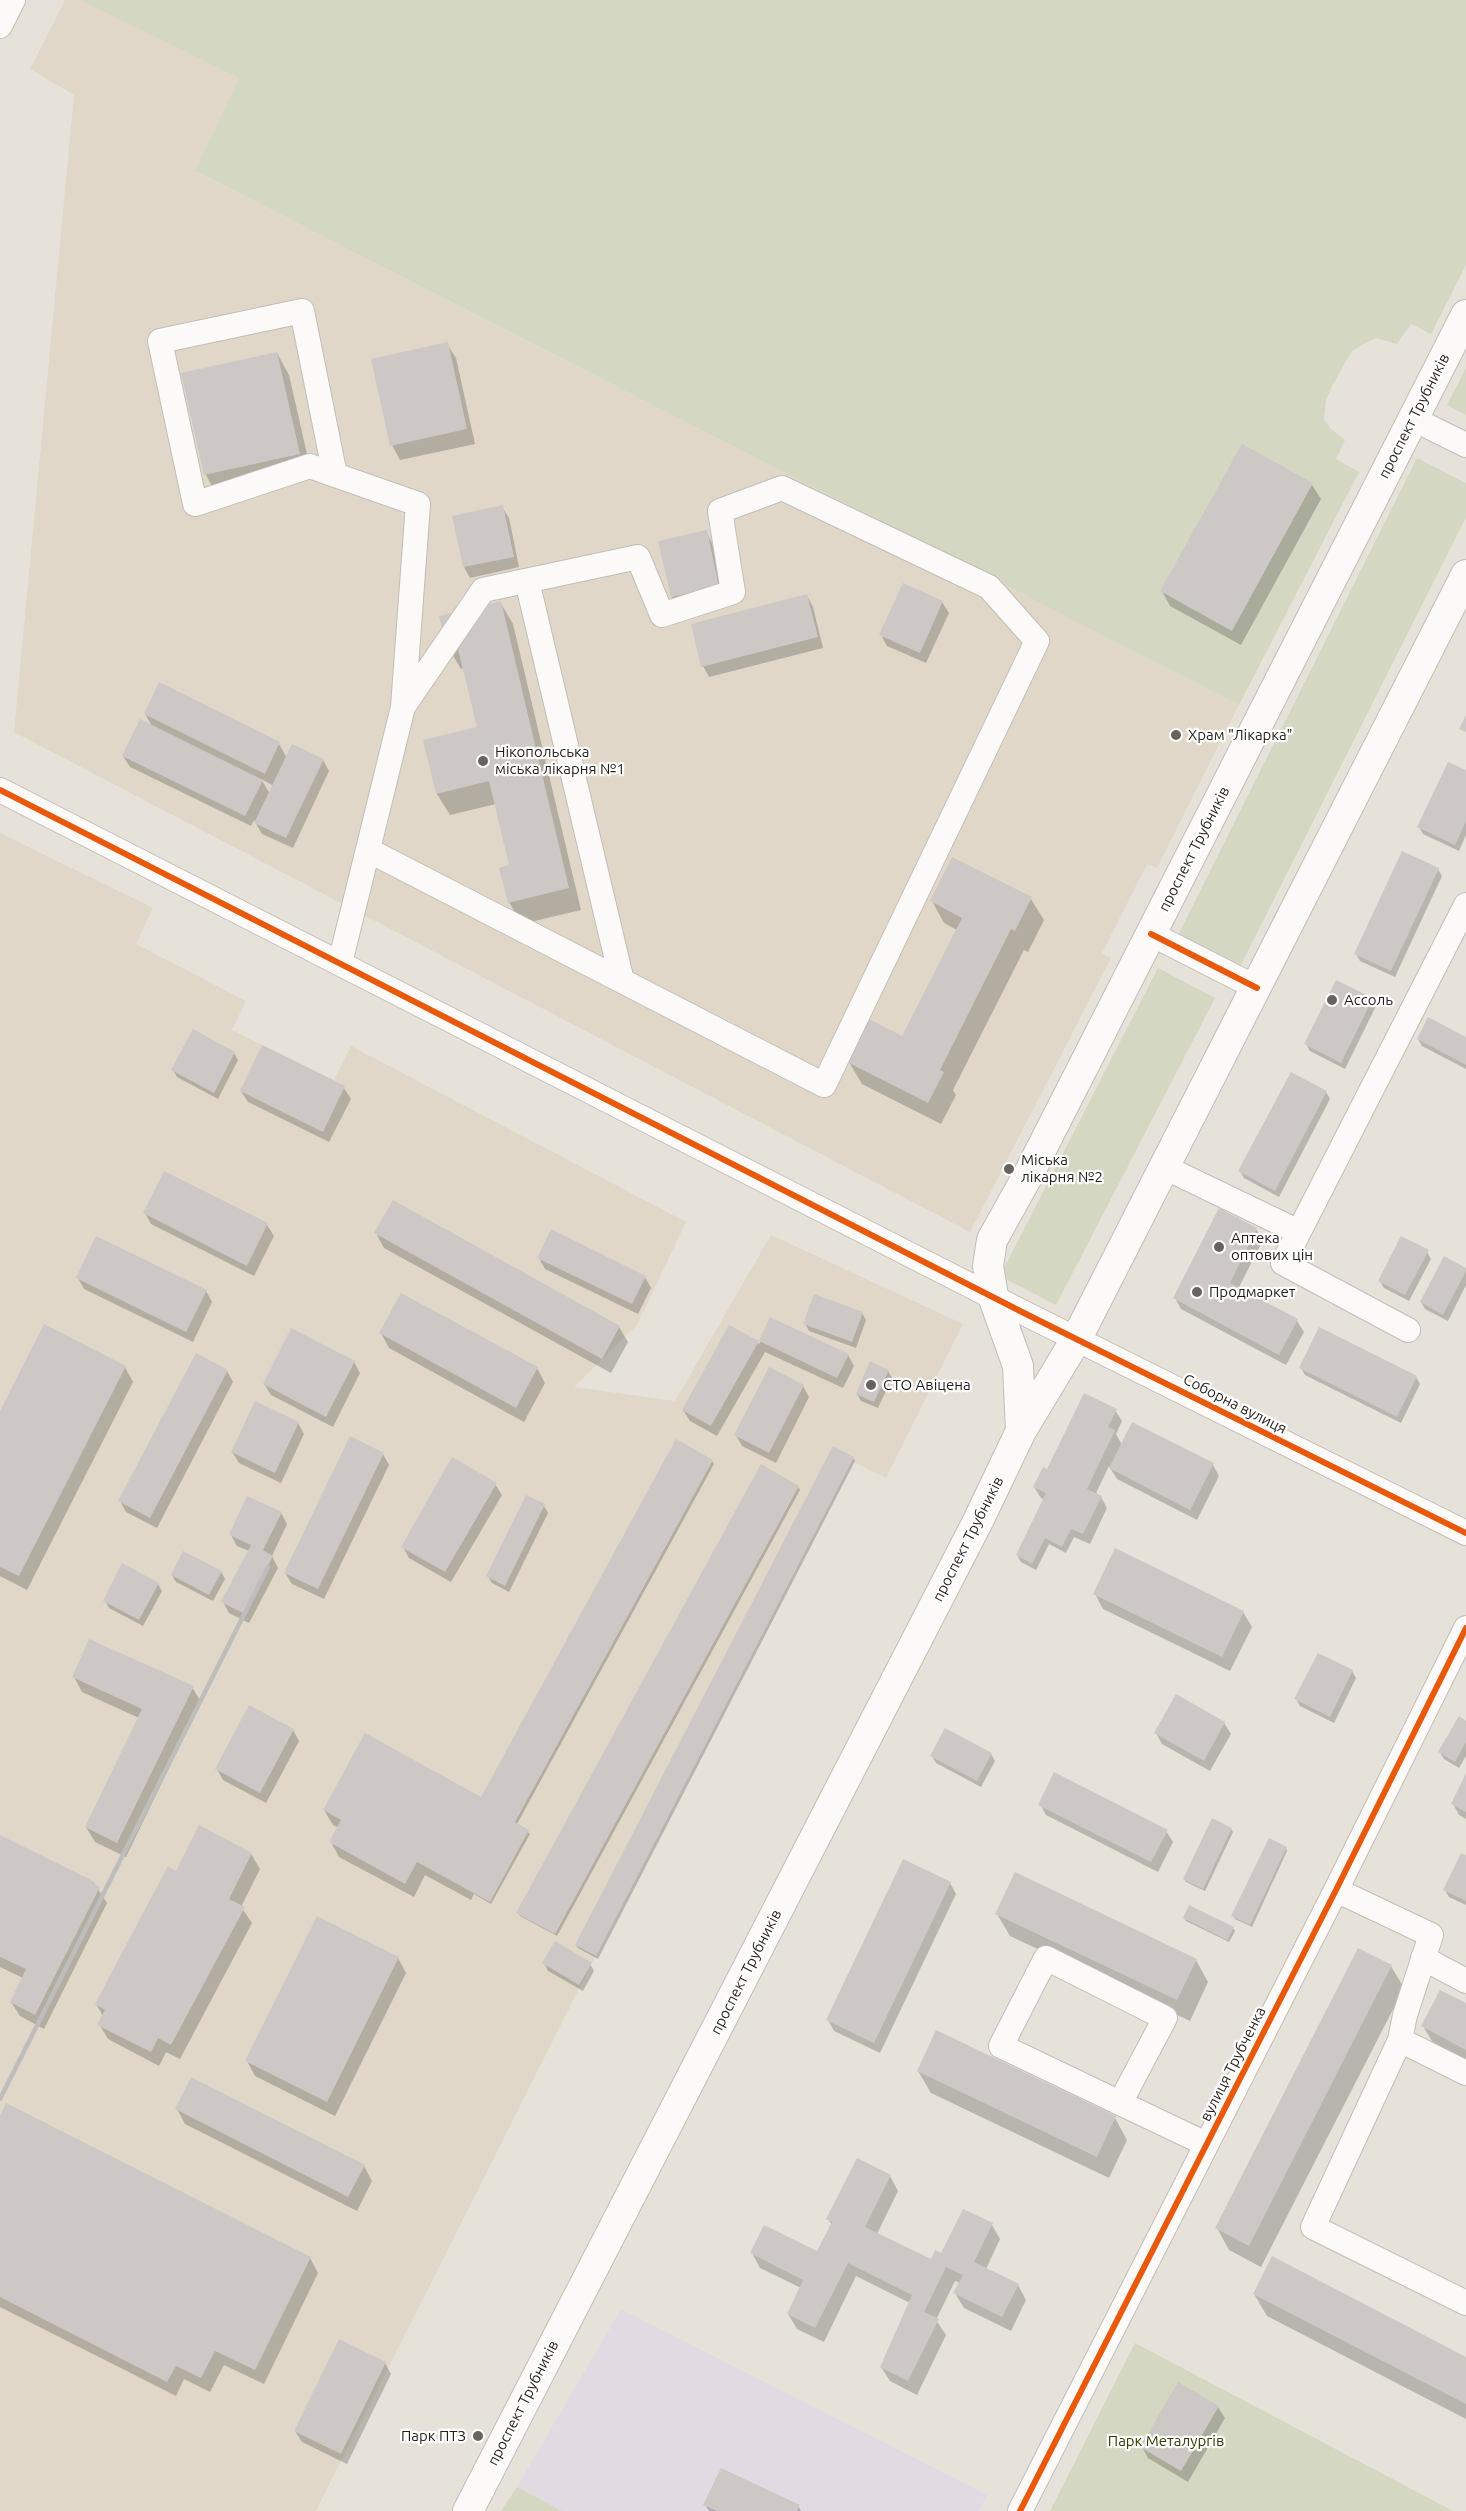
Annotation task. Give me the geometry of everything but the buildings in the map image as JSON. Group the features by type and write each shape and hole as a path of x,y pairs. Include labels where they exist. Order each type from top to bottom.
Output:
{"main road":[{"name":"проспект Трубників","path":"1021,1431 1018,1366 993,1296 988,1266 992,1240 1151,934 1466,315"},
{"name":"проспект Трубників","path":"468,2511 973,1532 1021,1431 1077,1338 1466,576"}],"street":[{"path":"0,26 13,0"},
{"path":"335,475 302,311 160,341 195,504 310,466 335,475 418,504 404,707 340,963"},
{"path":"1413,418 1466,445"},
{"path":"368,850 824,1085 1037,641 989,587 782,488 720,512 733,592 662,615 638,557 483,590 404,707"},
{"path":"527,581 622,981"},
{"name":"Соборна вулиця","path":"0,790 993,1296 1466,1533"},
{"path":"1407,1330 1284,1263 1466,905"},
{"path":"1151,934 1257,988"},
{"path":"1164,1167 1299,1232"},
{"name":"вулиця Трубченка","path":"1020,2511 1466,1628"},
{"path":"1335,1890 1431,1935 1404,2015 1401,2040 1313,2227 1466,2303"},
{"path":"1120,2103 1165,2018 1046,1958 1001,2046 1120,2103 1206,2144"},
{"path":"1423,1958 1466,1981"},
{"path":"1401,2040 1466,2073"}],"shaded area":[{"path":"65,0 80,0 239,78 196,172 1239,705 1157,868 1147,864 1102,953 1111,958 970,1232 14,732 74,95 30,69"},
{"path":"0,833 153,908 136,944 246,1001 232,1030 334,1080 351,1046 686,1222 637,1325 574,1387 675,1401 771,1235 963,1324 886,1478 850,1460 594,1959 316,2511 0,2511"},
{"path":"621,2309 987,2495 979,2511 562,2511 517,2487"}],"green space":[{"path":"80,0 1466,0 1466,265 1431,334 1411,324 1397,344 1376,338 1361,345 1351,352 1332,386 1326,400 1324,419 1330,428 1345,440 1336,459 1359,472 1239,705 195,171 239,78"},
{"path":"1466,368 1466,415 1447,405"},
{"path":"1417,458 1466,483 1466,517 1240,967 1178,935"},
{"path":"1158,968 1215,998 1056,1305 1000,1276"},
{"name":"Парк Металургів","path":"1135,2343 1453,2511 1050,2511"},
{"path":"517,2487 562,2511 501,2511"}],"railway":[{"path":"0,2099 268,1567"}],"cycle path":[{"path":"0,790 1026,1314 1466,1533"},
{"path":"1151,934 1257,988"},
{"path":"1020,2511 1336,1890 1466,1628"}],"place":[{"name":"Храм \"Лікарка\"","path":"1176,735"},
{"name":"Нікопольська міська лікарня №1","path":"483,761"},
{"name":"Ассоль","path":"1332,1000"},
{"name":"Міська лікарня №2","path":"1009,1169"},
{"name":"Аптека оптових цін","path":"1219,1247"},
{"name":"Продмаркет","path":"1197,1292"},
{"name":"СТО Авіцена","path":"871,1385"},
{"name":"Парк ПТЗ","path":"478,2436"}]}
